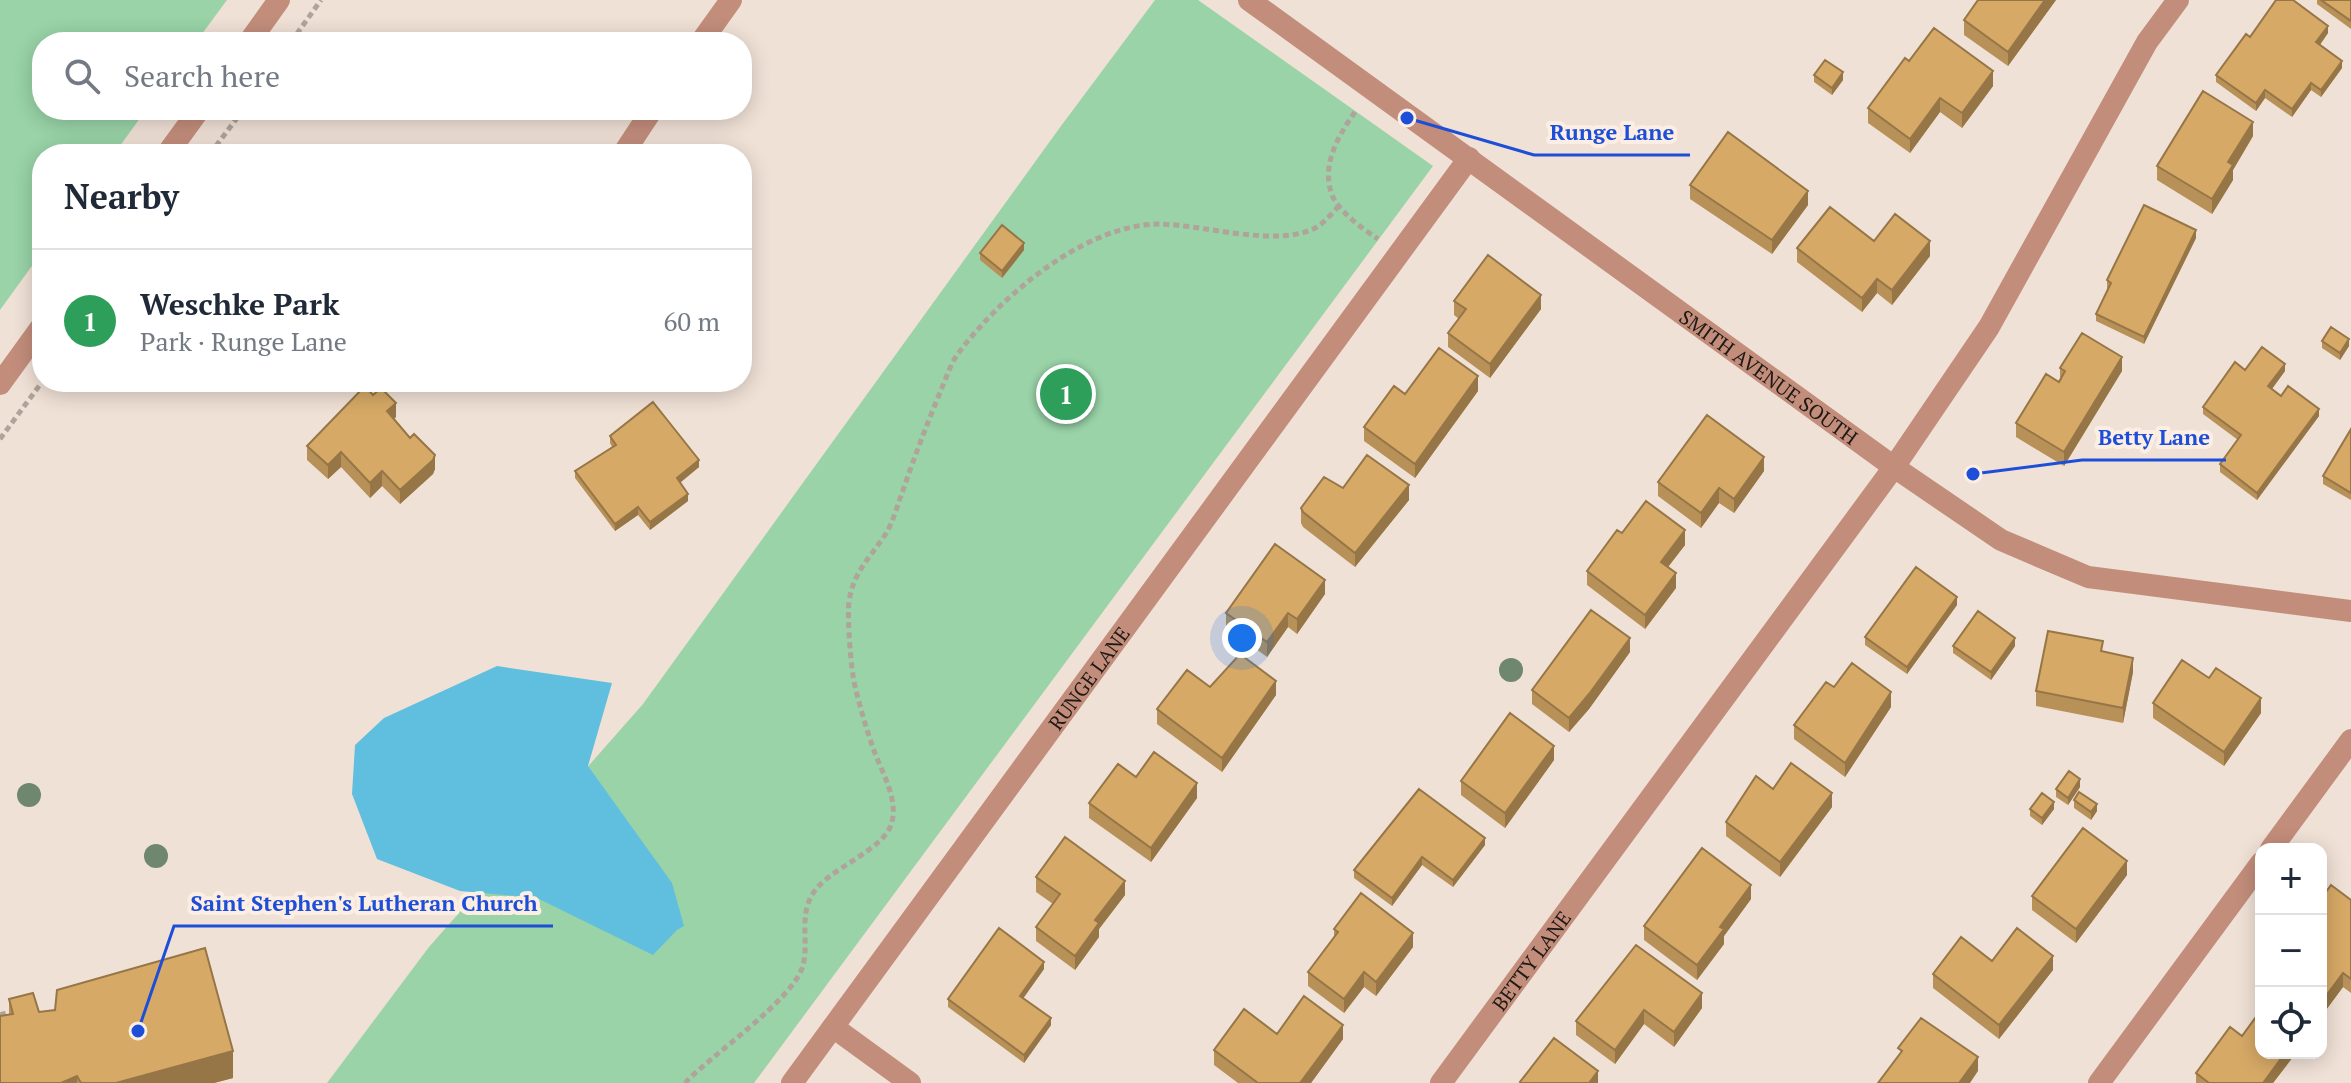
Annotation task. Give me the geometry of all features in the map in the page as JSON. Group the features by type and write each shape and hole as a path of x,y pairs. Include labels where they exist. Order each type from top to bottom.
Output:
{"street":[{"path":"256,32 279,0"},
{"path":"708,32 731,0"},
{"name":"SMITH AVENUE SOUTH","path":"1249,0 1894,467 2001,540 2088,577 2351,611"},
{"name":"BETTY LANE","path":"1441,1083 1894,467 1989,327 2147,42 2178,0"},
{"path":"174,144 192,120"},
{"path":"630,144 645,120"},
{"name":"RUNGE LANE","path":"792,1083 1469,158"},
{"path":"0,384 32,340"},
{"path":"2275,843 2351,740"},
{"path":"2099,1083 2255,871"},
{"path":"833,1027 910,1083"}],"path":[{"path":"298,32 321,0"},
{"path":"1372,88 1333,147 1329,173 1333,196 1354,222 1398,254"},
{"path":"218,144 236,120"},
{"path":"685,1083 755,1023 789,989 803,966 805,916 812,895 826,880 877,843 892,825 893,804 888,785 872,747 854,683 848,603 859,568 887,533 955,358 987,318 1027,282 1069,253 1108,234 1155,224 1264,236 1296,236 1319,226 1340,205"},
{"path":"0,439 35,392"},
{"path":"0,1015 16,1010"}],"green space":[{"path":"0,0 227,0 203,32 32,32 32,120 139,120 121,144 32,144 32,266 0,310"},
{"path":"1155,0 1198,0 1433,166 754,1083 327,1083 429,947 643,704"}],"water":[{"path":"497,666 612,683 588,766 672,883 684,926 653,955 537,898 460,891 377,859 352,794 355,745 384,718"}],"building":[{"path":"1978,0 2045,0 2008,52 1964,20"},
{"path":"2276,0 2293,0 2328,26 2316,42 2342,61 2321,90 2311,83 2292,109 2265,90 2256,103 2216,75 2246,34 2250,37"},
{"path":"2321,0 2351,0 2351,21"},
{"path":"1934,28 1993,71 1962,113 1940,98 1910,139 1868,108 1905,58 1909,61"},
{"path":"1825,60 1843,72 1832,88 1814,75"},
{"path":"2203,91 2253,122 2228,162 2233,165 2212,199 2157,166"},
{"path":"1728,132 1808,191 1772,240 1690,185"},
{"path":"2144,205 2196,230 2144,337 2096,314 2111,283 2107,280"},
{"path":"1830,207 1874,241 1895,214 1930,241 1892,290 1877,279 1862,298 1797,248"},
{"path":"1002,225 1024,243 1002,271 980,253"},
{"path":"1488,255 1541,295 1490,364 1448,333 1466,309 1454,301"},
{"path":"2331,327 2349,339 2340,353 2322,341"},
{"path":"2082,333 2122,357 2064,452 2016,423 2046,374 2059,382 2065,371 2060,368"},
{"path":"2262,347 2285,364 2268,386 2281,396 2288,386 2319,409 2257,493 2220,464 2241,435 2203,407 2235,362 2245,370"},
{"path":"1439,348 1478,376 1415,464 1364,427 1394,386 1405,394"},
{"path":"359,392 373,395 385,392 396,403 387,411 410,438 414,434 435,455 400,490 382,471 370,483 341,452 328,465 307,446"},
{"path":"653,402 699,460 677,478 688,494 650,522 638,507 615,524 575,471 616,445 610,436"},
{"path":"1707,415 1764,457 1734,499 1719,488 1701,513 1658,482"},
{"path":"2351,429 2351,493 2323,476"},
{"path":"1367,455 1409,485 1355,553 1301,508 1324,477 1343,488"},
{"path":"1646,501 1685,530 1661,562 1676,573 1645,615 1587,571 1617,530 1622,533"},
{"path":"1275,544 1325,580 1297,619 1288,613 1267,642 1226,613"},
{"path":"1916,567 1957,597 1907,667 1865,637"},
{"path":"1591,610 1630,638 1569,718 1532,690"},
{"path":"1978,611 2015,638 1991,672 1953,646"},
{"path":"2048,631 2103,641 2101,651 2133,658 2123,708 2036,691"},
{"path":"1240,654 1276,681 1222,758 1157,709 1187,670 1210,687"},
{"path":"2182,660 2209,678 2216,668 2261,698 2224,752 2153,703"},
{"path":"1852,663 1891,692 1845,763 1794,725 1826,682 1834,687"},
{"path":"1510,713 1554,746 1505,813 1461,781"},
{"path":"1154,752 1197,783 1151,848 1089,803 1118,764 1136,777"},
{"path":"1791,763 1832,793 1780,862 1726,822 1756,776 1773,789"},
{"path":"2069,771 2080,779 2068,798 2056,789"},
{"path":"1419,789 1485,838 1453,880 1422,857 1392,898 1354,870"},
{"path":"2079,792 2097,804 2091,812 2074,800"},
{"path":"2042,793 2054,802 2042,818 2030,809"},
{"path":"2083,828 2127,861 2076,929 2032,896"},
{"path":"1065,837 1125,881 1095,920 1099,923 1075,956 1036,927 1060,894 1036,877"},
{"path":"1702,848 1751,885 1697,965 1644,926"},
{"path":"2331,885 2351,900 2351,979 2343,973 2327,995 2327,915 2327,891"},
{"path":"1361,893 1413,933 1376,982 1364,972 1344,999 1308,972 1338,932 1334,929"},
{"path":"999,928 1044,962 1020,996 1051,1018 1024,1055 948,999"},
{"path":"2017,928 2053,956 1999,1025 1933,974 1961,937 1992,961"},
{"path":"1636,945 1702,993 1674,1032 1644,1010 1615,1050 1576,1021"},
{"path":"205,948 233,1051 116,1083 81,1083 77,1076 61,1083 0,1083 0,1016 13,1014 9,999 33,993 39,1012 55,1010 57,990"},
{"path":"1304,996 1343,1025 1300,1083 1258,1083 1214,1050 1244,1009 1277,1034"},
{"path":"1921,1018 1978,1057 1959,1083 1878,1083 1902,1051 1898,1048"},
{"path":"2255,1018 2255,1059 2281,1059 2263,1083 2209,1083 2196,1073 2230,1027 2242,1036"},
{"path":"1554,1038 1598,1071 1589,1083 1520,1082"}],"place":[{"name":"Runge Lane","path":"1407,118"},
{"name":"Weschke Park","path":"1066,394"},
{"name":"Betty Lane","path":"1973,474"},
{"name":"Saint Stephen's Lutheran Church","path":"138,1031"}]}
